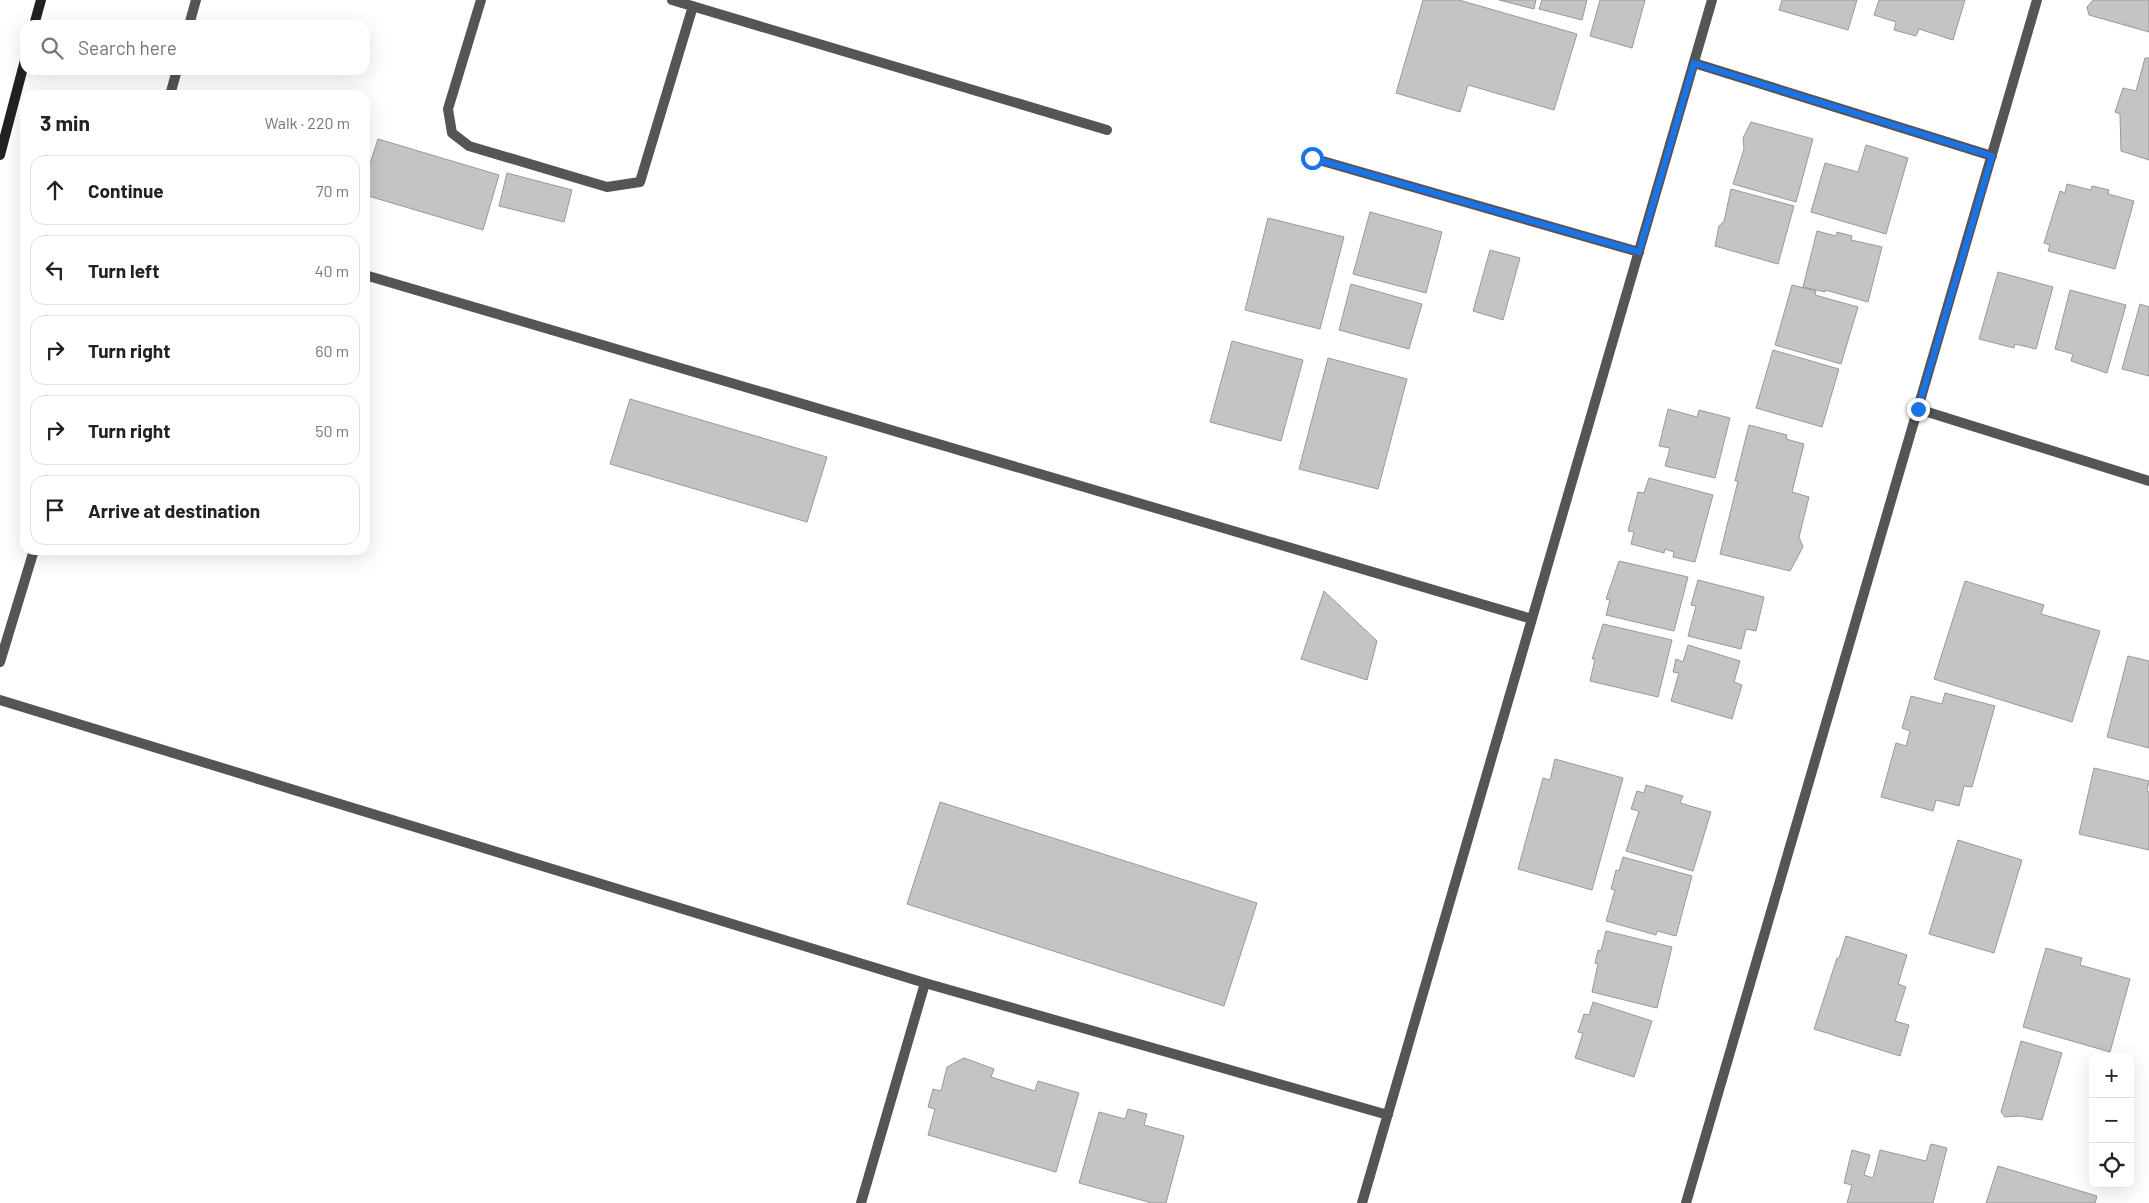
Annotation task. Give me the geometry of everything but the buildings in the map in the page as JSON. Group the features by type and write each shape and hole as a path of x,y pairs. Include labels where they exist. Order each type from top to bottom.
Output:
{"main road":[{"path":"35,20 41,0"},
{"path":"0,155 21,75"}],"street":[{"path":"190,20 196,0"},
{"path":"481,0 448,109 452,133 469,146 607,187 640,182 693,6"},
{"path":"672,0 1107,130"},
{"path":"1362,1203 1712,0"},
{"path":"1686,1203 2037,0"},
{"path":"1694,63 1992,156"},
{"path":"171,90 176,75"},
{"path":"1312,158 1639,252"},
{"path":"370,276 1532,619"},
{"path":"1918,409 2149,481"},
{"path":"0,662 32,555"},
{"path":"0,700 925,983 1388,1115"},
{"path":"861,1203 925,983"}],"route":[{"path":"1312,158 1639,252 1694,63 1992,156 1918,409"}]}
